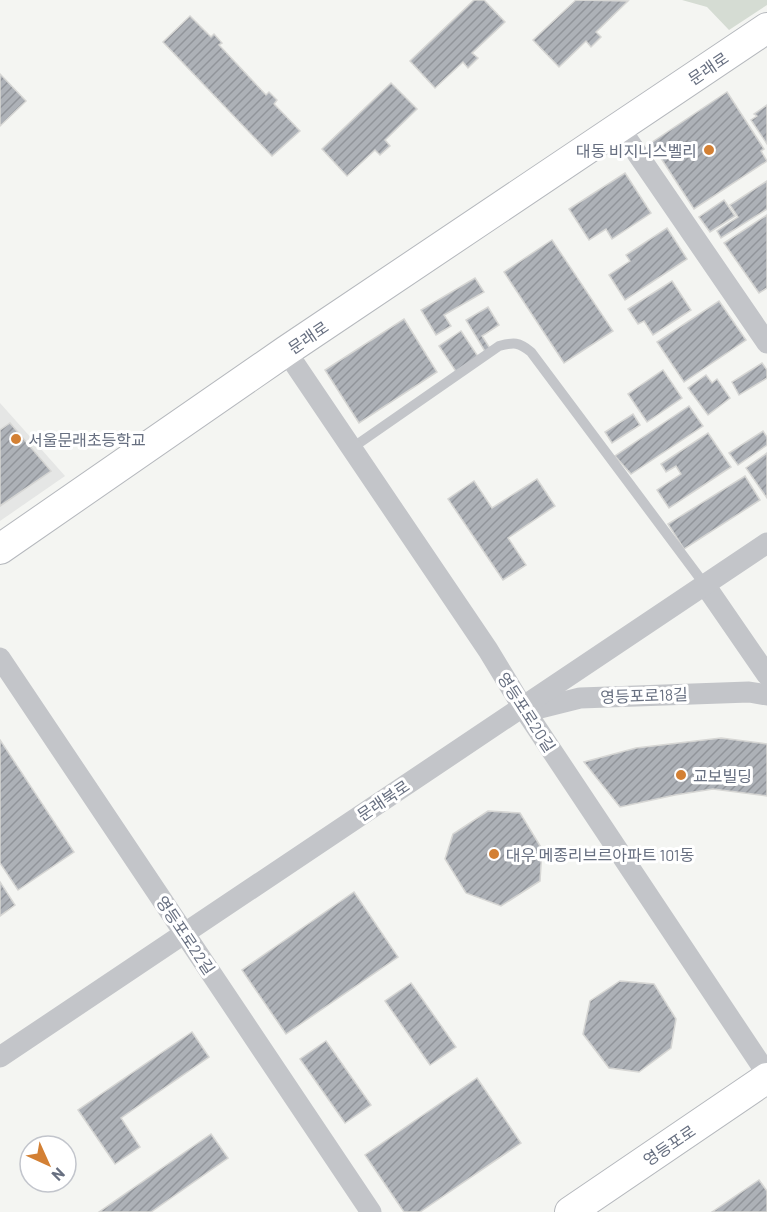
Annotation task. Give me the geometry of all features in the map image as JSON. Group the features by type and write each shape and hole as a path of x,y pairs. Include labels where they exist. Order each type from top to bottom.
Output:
{"street":[{"name":"문래로","path":"0,549 286,351 767,28"},
{"path":"619,128 767,344"},
{"name":"영등포로20길","path":"286,351 488,651 767,1076"},
{"name":"문래북로","path":"0,1057 767,543"},
{"path":"705,585 767,675"},
{"name":"영등포로22길","path":"0,658 371,1212"},
{"name":"영등포로18길","path":"522,706 532,710 580,698 748,692 767,695"},
{"name":"영등포로","path":"570,1212 767,1076"}],"lane":[{"path":"352,448 499,346 517,343 531,352 705,585"}],"shaded area":[{"path":"682,0 767,0 767,5 729,30 707,7"},
{"name":"서울문래초등학교","path":"0,403 65,476 0,521"}],"building":[{"path":"474,0 484,0 505,22 472,53 478,58 468,68 463,62 435,88 410,61"},
{"path":"576,0 628,1 596,32 601,37 591,47 586,41 559,67 533,40"},
{"path":"190,16 211,37 214,34 222,43 219,45 266,95 269,92 277,100 274,104 300,131 272,156 163,42"},
{"path":"0,74 26,101 0,126"},
{"path":"391,83 417,109 385,140 390,146 380,155 375,150 347,176 322,149"},
{"name":"대동 비지니스벨리","path":"727,92 764,149 761,151 767,161 694,209 651,143"},
{"path":"767,105 767,144 751,120 757,116 754,114"},
{"path":"625,173 651,213 612,239 606,229 589,240 569,209"},
{"path":"767,181 767,209 721,238 717,231 738,217 730,205"},
{"path":"724,200 735,216 710,232 699,217"},
{"path":"767,215 767,288 759,293 724,243"},
{"path":"667,228 687,259 625,300 609,275 630,261 626,255"},
{"path":"552,240 613,331 564,363 504,272"},
{"path":"475,278 484,292 444,315 451,326 436,335 421,310"},
{"path":"672,281 691,310 653,335 644,321 638,324 628,309"},
{"path":"719,301 746,340 684,382 657,342"},
{"path":"488,307 499,325 482,336 491,350 486,353 466,320"},
{"path":"404,319 437,372 359,423 325,370"},
{"path":"461,331 479,358 457,373 439,346"},
{"path":"762,363 767,370 767,378 739,395 732,382"},
{"path":"663,370 682,398 647,422 628,394"},
{"path":"706,375 712,383 717,379 730,398 708,415 688,388"},
{"path":"689,406 703,426 631,474 615,456"},
{"path":"633,414 640,425 612,443 605,432"},
{"name":"서울문래초등학교","path":"10,423 51,471 0,506 0,430"},
{"path":"763,431 767,437 767,445 738,465 729,453"},
{"path":"708,433 731,467 669,508 657,490 681,474 676,466 666,472 661,464"},
{"path":"767,453 767,498 746,468"},
{"path":"745,476 760,500 684,549 668,524"},
{"path":"537,479 555,506 508,538 526,565 503,580 448,499 474,481 492,508"},
{"name":"교보빌딩","path":"721,738 767,744 767,796 713,789 620,807 584,762 636,748"},
{"path":"0,740 74,852 18,890 0,863"},
{"name":"대우 메종리브르아파트 101동","path":"488,811 520,813 542,849 540,881 501,906 466,893 445,859 453,834"},
{"path":"0,882 15,905 0,916"},
{"path":"354,892 398,957 286,1034 242,970"},
{"path":"620,981 654,984 676,1019 671,1048 639,1072 609,1068 583,1034 590,1001"},
{"path":"411,983 456,1047 430,1065 385,1001"},
{"path":"192,1032 209,1057 121,1118 140,1147 115,1164 78,1110"},
{"path":"326,1041 371,1105 345,1123 300,1059"},
{"path":"477,1078 521,1143 420,1212 404,1212 365,1155"},
{"path":"211,1134 228,1158 151,1212 99,1212"},
{"path":"759,1180 767,1191 767,1212 712,1212"}],"place":[{"name":"대동 비지니스벨리","path":"709,150"},
{"name":"서울문래초등학교","path":"16,439"},
{"name":"교보빌딩","path":"681,775"},
{"name":"대우 메종리브르아파트 101동","path":"494,854"}]}
